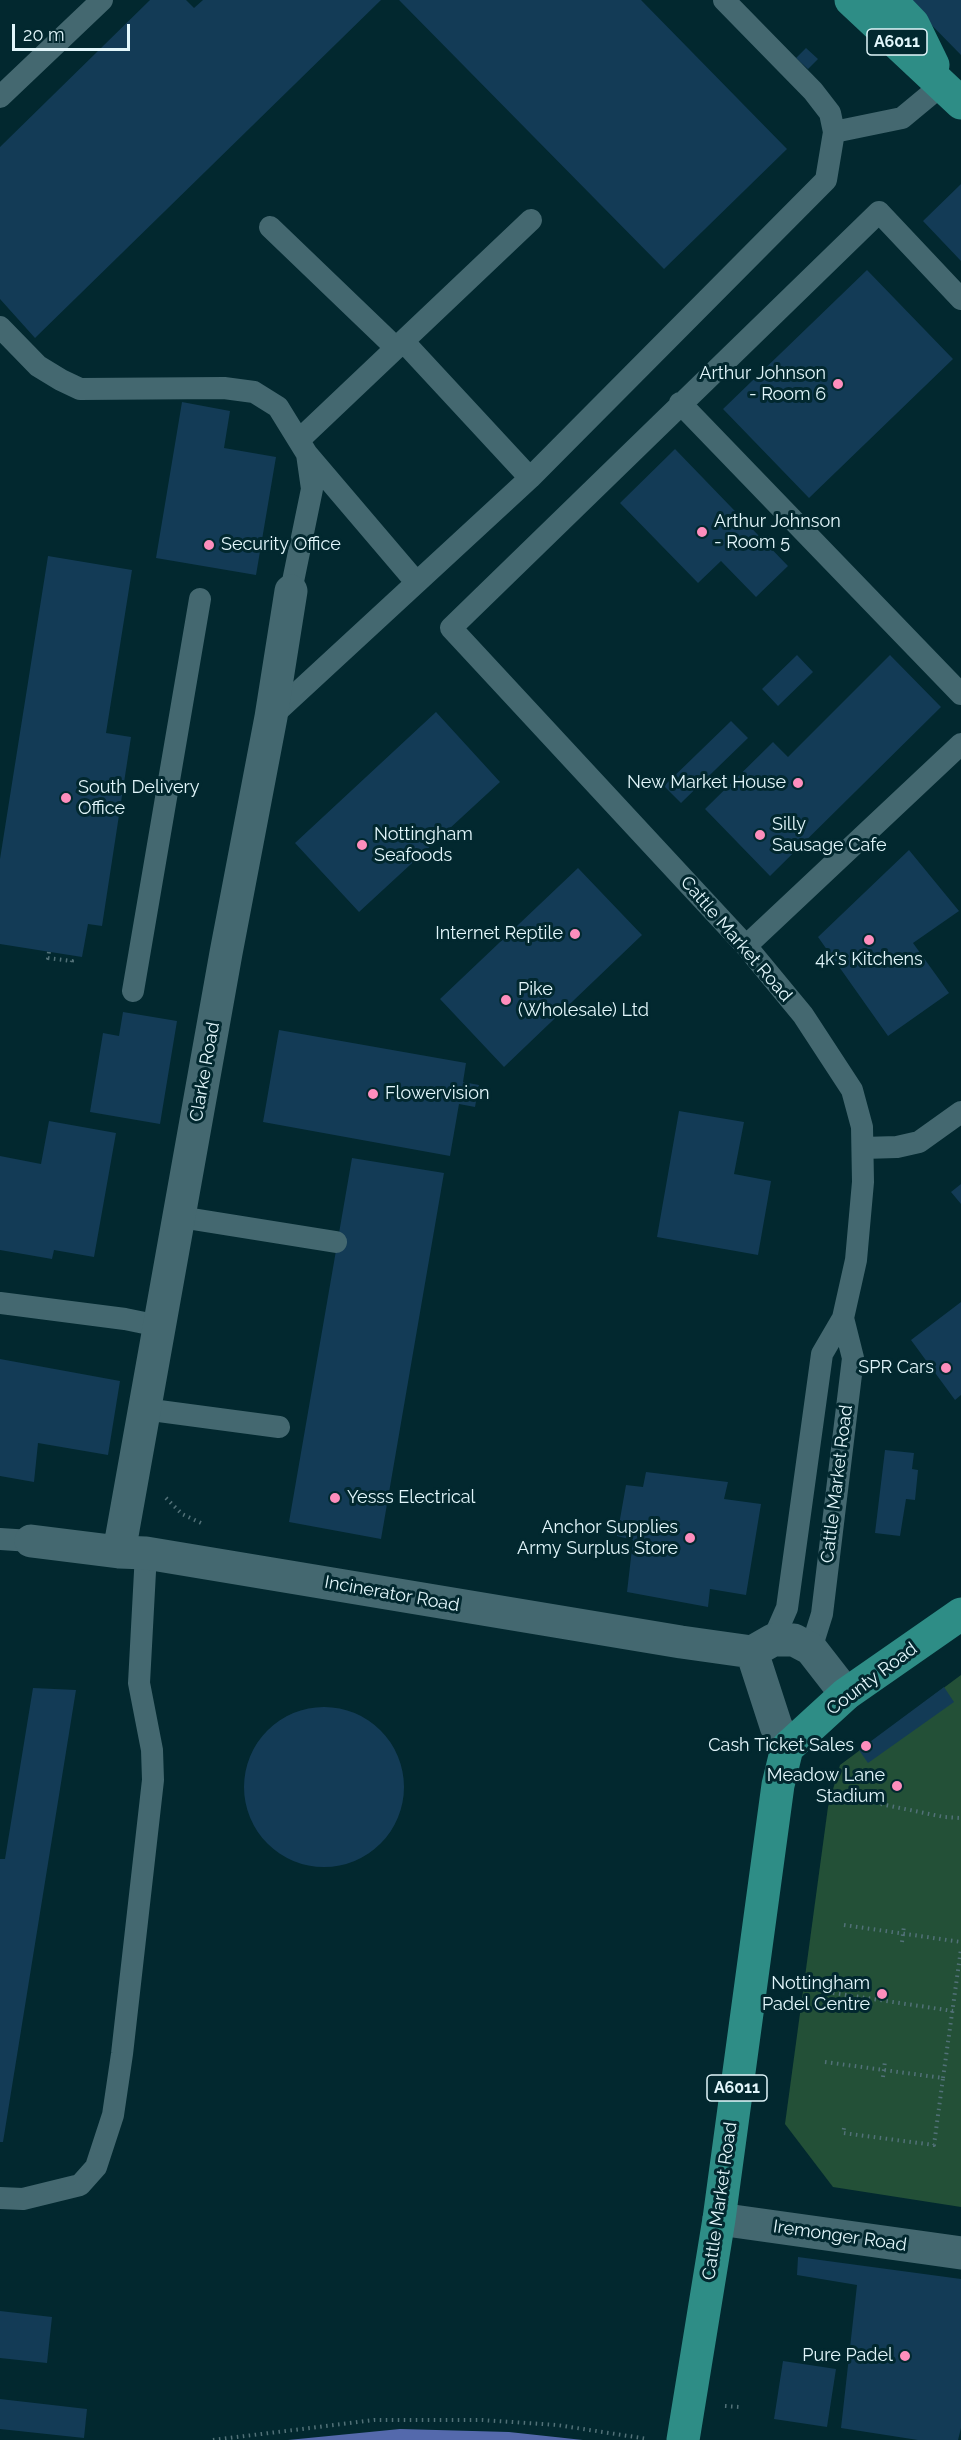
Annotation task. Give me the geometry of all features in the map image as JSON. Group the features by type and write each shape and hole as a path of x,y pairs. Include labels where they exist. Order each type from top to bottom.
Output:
{"highway":[{"name":"A6011","path":"851,0 952,94"},
{"name":"A6011","path":"890,0 913,24 952,94"},
{"name":"County Road","path":"787,1748 846,1694 961,1614"},
{"name":"Cattle Market Road","path":"683,2434 719,2219 778,1785 787,1748"}],"street":[{"name":"Clarke Road","path":"132,1553 144,1409 271,717 291,591"},
{"name":"Incinerator Road","path":"16,1540 132,1553 681,1642 762,1646 794,1640 811,1649"},
{"path":"762,1646 776,1726 787,1748"},
{"path":"811,1649 846,1694"},
{"name":"Iremonger Road","path":"719,2219 961,2253"}],"lane":[{"path":"0,97 102,0"},
{"path":"271,717 530,478 826,180 834,132 830,113 813,91 724,0"},
{"path":"834,132 902,118 952,94"},
{"path":"961,299 879,212 680,403 961,694"},
{"path":"303,447 400,344 531,220"},
{"path":"270,226 400,344 530,478"},
{"path":"0,327 38,366 80,389 224,388 254,392 278,407 303,447 416,582"},
{"name":"Cattle Market Road","path":"680,403 451,628 746,946 802,1015 852,1090 862,1127 863,1148 863,1182 856,1260 843,1318 822,1354 788,1608 762,1646"},
{"path":"291,591 312,489 303,447"},
{"path":"133,991 200,599"},
{"path":"746,946 961,744"},
{"path":"863,1148 897,1147 919,1142 961,1112"},
{"path":"180,1217 336,1242"},
{"path":"0,1303 125,1319 159,1326"},
{"name":"Cattle Market Road","path":"811,1649 822,1614 853,1358 843,1318"},
{"path":"144,1409 279,1427"},
{"path":"0,2198 23,2199 80,2185 96,2167 113,2115 153,1780 152,1750 139,1683 132,1553"}],"path":[{"path":"49,952 48,958 72,961 71,966"},
{"path":"164,1489 165,1497 182,1514 205,1525"},
{"path":"822,1791 944,1817 961,1818"},
{"path":"844,1925 961,1942"},
{"path":"902,1942 904,1926"},
{"path":"844,2128 843,2133 934,2145 961,1949"},
{"path":"834,1993 953,2011"},
{"path":"883,2077 885,2061"},
{"path":"825,2062 944,2078"},
{"path":"213,2440 396,2420 482,2420 557,2425 655,2440"}],"green space":[{"name":"Nottingham Padel Centre","path":"961,1675 961,2207 833,2187 785,2124 828,1807 840,1765"}],"water":[{"path":"400,2429 509,2432 583,2440 288,2440"}],"building":[{"path":"150,0 186,0 194,8 203,0 381,0 35,338 0,299 0,147"},
{"path":"399,0 641,0 787,149 664,269"},
{"path":"907,0 961,0 961,55"},
{"path":"806,48 818,59 808,69 796,58"},
{"path":"961,184 961,261 923,221"},
{"name":"Arthur Johnson - Room 6","path":"867,270 953,359 809,498 723,409"},
{"path":"182,402 230,411 224,448 276,457 256,575 156,558"},
{"name":"Arthur Johnson - Room 5","path":"675,449 788,566 756,597 721,561 698,583 620,503"},
{"name":"South Delivery Office","path":"48,556 132,570 106,733 131,737 102,926 88,924 82,957 0,944 0,859"},
{"path":"797,655 813,672 778,706 762,689"},
{"name":"New Market House","path":"890,655 941,707 770,876 705,809 773,742 788,757"},
{"path":"436,712 500,782 359,912 295,843"},
{"path":"731,721 748,738 681,803 664,786"},
{"name":"4k's Kitchens","path":"909,850 959,911 913,943 949,993 888,1036 818,937"},
{"path":"578,868 642,935 504,1067 440,999"},
{"path":"123,1012 177,1021 160,1124 90,1112 103,1033 119,1036"},
{"name":"Flowervision","path":"279,1030 466,1063 463,1082 479,1085 475,1107 459,1104 450,1156 263,1122"},
{"path":"679,1111 744,1122 734,1174 771,1181 758,1255 657,1237"},
{"path":"49,1121 116,1133 94,1257 54,1250 52,1259 0,1250 0,1156 41,1164"},
{"path":"352,1158 444,1173 381,1539 289,1522"},
{"path":"961,1184 961,1204 951,1192"},
{"name":"SPR Cars","path":"961,1302 961,1395 955,1400 911,1340"},
{"path":"0,1359 120,1381 108,1455 38,1443 34,1482 0,1476"},
{"path":"885,1450 914,1453 912,1469 918,1470 915,1500 906,1499 900,1536 875,1533"},
{"name":"Anchor Supplies Army Surplus Store","path":"646,1472 728,1482 724,1499 761,1504 746,1595 710,1589 708,1607 627,1592 633,1540 617,1536 626,1485 643,1487"},
{"path":"944,1687 954,1702 868,1763 859,1750"},
{"path":"33,1688 76,1690 3,2142 0,2142 0,1859 5,1859"},
{"path":"324,1707 340,1708 355,1713 369,1720 381,1730 391,1742 398,1756 403,1771 403,1803 398,1818 391,1832 381,1844 369,1854 355,1861 340,1866 324,1867 308,1866 293,1861 279,1854 267,1844 257,1832 250,1818 245,1803 244,1787 245,1771 250,1756 257,1742 267,1730 279,1720 293,1713 308,1708"},
{"name":"Pure Padel","path":"798,2257 961,2279 961,2428 958,2440 918,2440 841,2428 857,2285 797,2275"},
{"path":"0,2311 52,2317 47,2363 0,2358"},
{"path":"783,2361 836,2369 827,2427 774,2419"},
{"path":"0,2399 87,2409 84,2438 0,2429"}],"place":[{"name":"Arthur Johnson - Room 6","path":"838,384"},
{"name":"Arthur Johnson - Room 5","path":"702,532"},
{"name":"Security Office","path":"209,545"},
{"name":"New Market House","path":"798,783"},
{"name":"South Delivery Office","path":"66,798"},
{"name":"Silly Sausage Cafe","path":"760,835"},
{"name":"Nottingham Seafoods","path":"362,845"},
{"name":"Internet Reptile","path":"575,934"},
{"name":"4k's Kitchens","path":"869,940"},
{"name":"Pike (Wholesale) Ltd","path":"506,1000"},
{"name":"Flowervision","path":"373,1094"},
{"name":"SPR Cars","path":"946,1368"},
{"name":"Yesss Electrical","path":"335,1498"},
{"name":"Anchor Supplies Army Surplus Store","path":"690,1538"},
{"name":"Cash Ticket Sales","path":"866,1746"},
{"name":"Meadow Lane Stadium","path":"897,1786"},
{"name":"Nottingham Padel Centre","path":"882,1994"},
{"name":"Pure Padel","path":"905,2356"}]}
